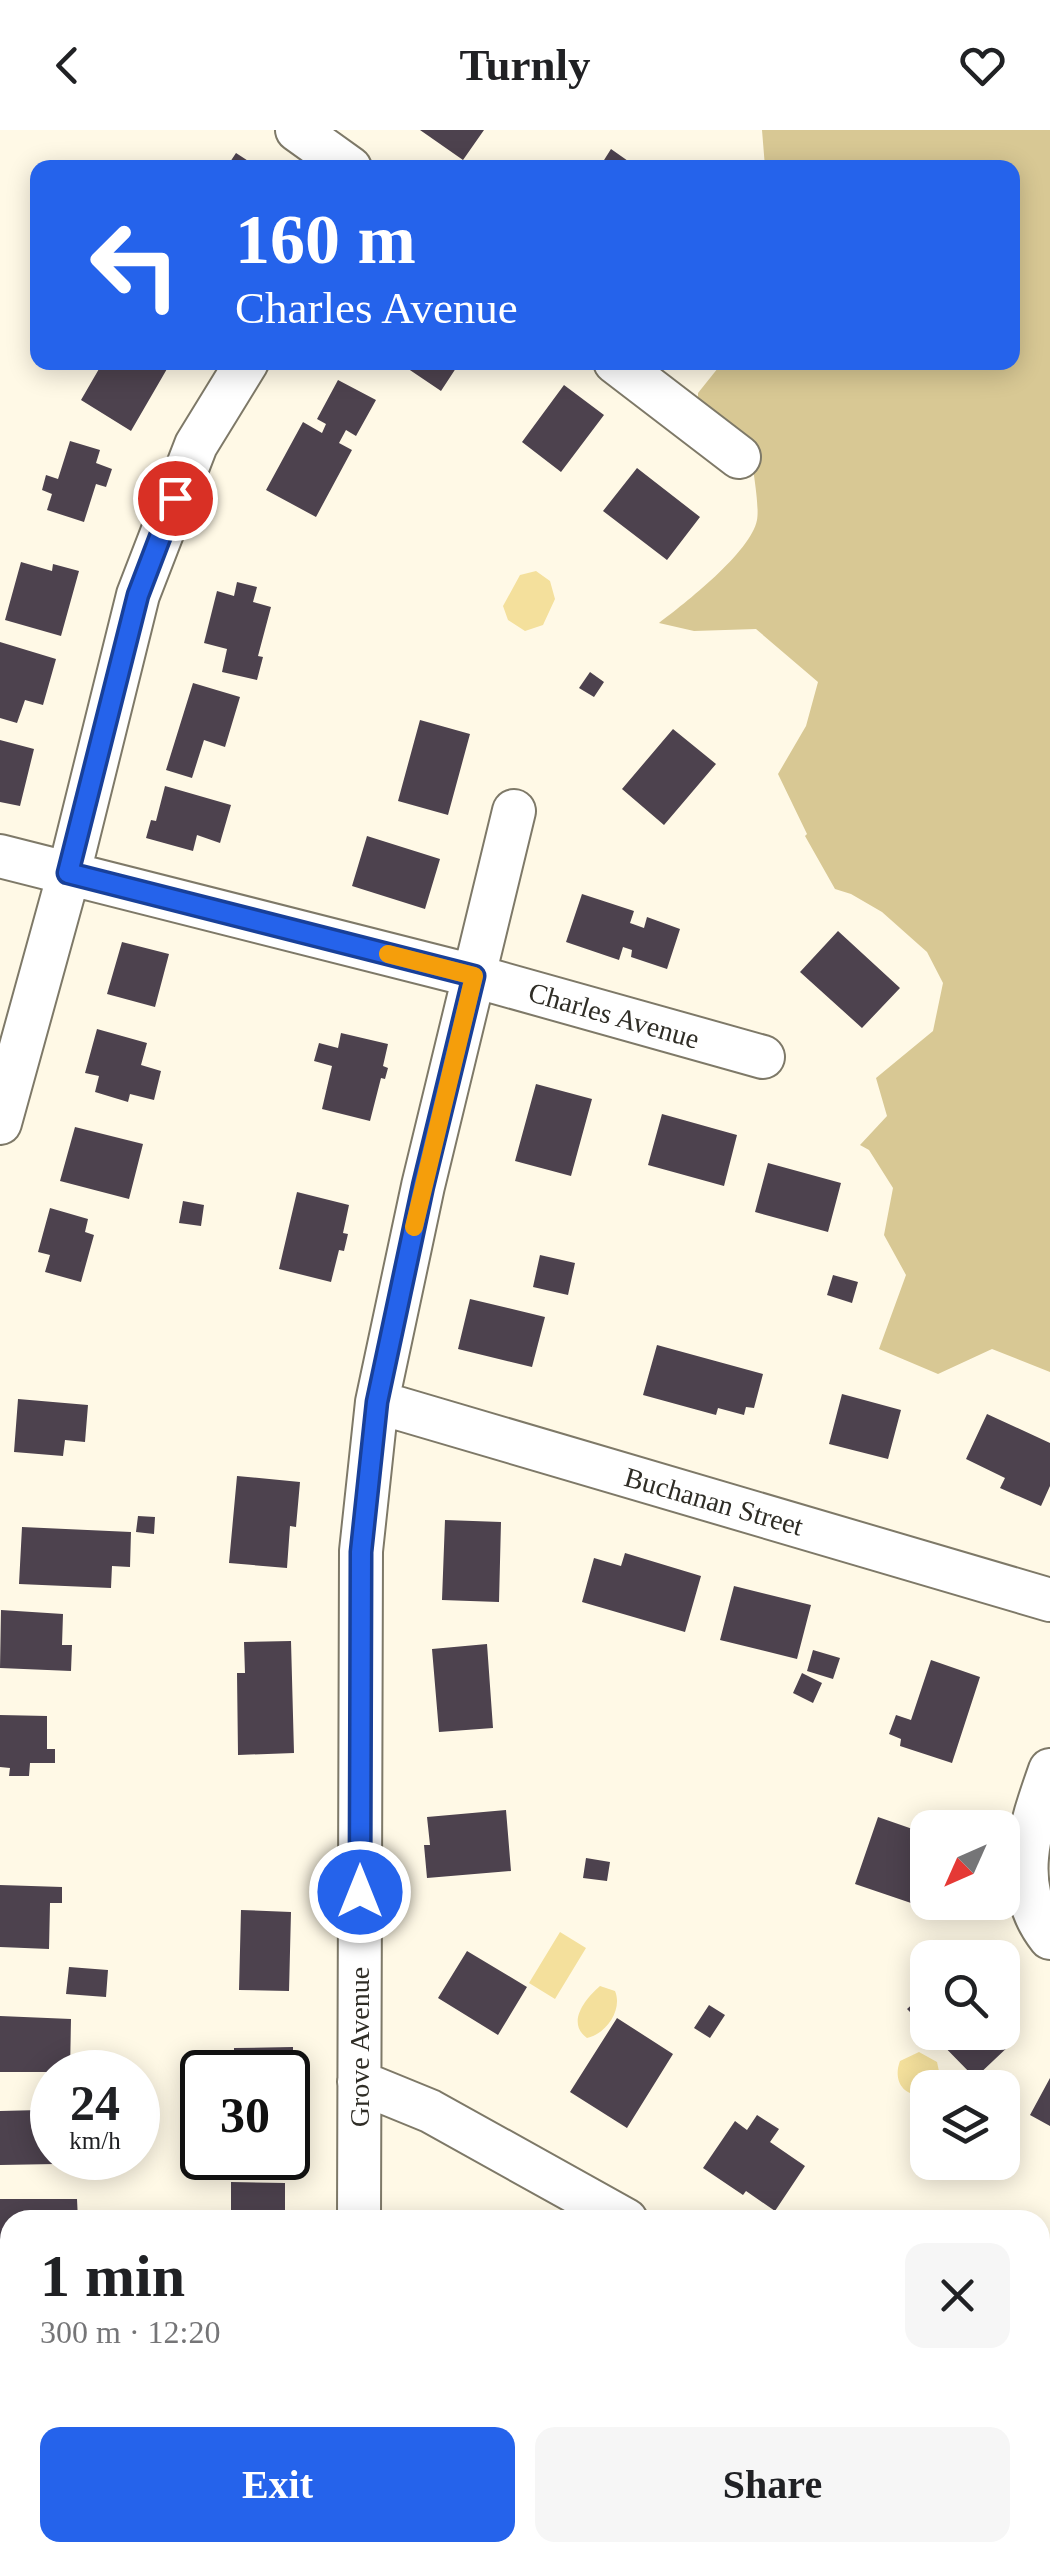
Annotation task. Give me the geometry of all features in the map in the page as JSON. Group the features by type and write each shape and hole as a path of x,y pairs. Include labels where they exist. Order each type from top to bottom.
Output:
{"street":[{"path":"296,130 339,160"},
{"path":"0,1123 138,595 196,445 241,370"},
{"path":"625,370 738,457"},
{"name":"Grove Avenue","path":"359,2210 361,1552 377,1402 423,1186 514,811"},
{"name":"Charles Avenue","path":"0,856 474,976 763,1057"},
{"name":"Buchanan Street","path":"377,1402 1050,1600"},
{"path":"1050,1770 1030,1832 1026,1882 1036,1919 1050,1938"},
{"path":"359,2082 430,2111 608,2210"}],"shaded area":[{"path":"762,130 1050,130 1050,1372 992,1349 938,1374 879,1349 906,1275 884,1235 893,1188 869,1150 860,1145 887,1116 876,1078 933,1031 943,983 927,952 882,912 835,889 805,836 778,774 806,726 818,682 756,629 694,631 659,623 730,562 757,520 749,440 698,402 698,393 716,370 1020,370 1020,160 764,160"},
{"path":"536,571 550,581 555,599 543,625 525,631 508,620 503,606 520,575"},
{"path":"560,1932 586,1948 555,1999 529,1983"},
{"path":"600,1986 615,1991 617,2006 606,2026 587,2038 581,2032 578,2018"},
{"path":"919,2052 937,2062 939,2070 910,2070 910,2093 899,2082 900,2061"}],"building":[{"path":"420,130 484,130 463,160"},
{"path":"611,149 627,160 604,160"},
{"path":"98,370 166,370 131,431 81,400"},
{"path":"410,370 455,370 441,391"},
{"path":"338,380 376,400 356,436 346,430 339,443 352,450 316,517 266,490 303,422 322,433 326,424 317,419"},
{"path":"564,385 604,415 561,472 522,442"},
{"path":"70,441 100,450 96,463 112,469 106,487 96,484 84,522 47,510 52,494 42,490 46,475 58,479"},
{"path":"637,468 700,517 667,560 603,511"},
{"path":"21,562 52,571 53,564 79,571 61,636 5,620"},
{"path":"237,582 257,587 253,602 271,607 258,656 263,657 257,680 222,672 227,649 204,643 217,591 234,596"},
{"path":"0,642 56,659 43,705 25,700 17,723 0,718"},
{"path":"590,672 604,682 594,697 579,688"},
{"path":"193,683 240,697 225,747 204,740 192,778 166,770"},
{"path":"420,720 470,734 448,815 398,801"},
{"path":"673,729 716,764 664,825 622,789"},
{"path":"0,740 34,749 20,806 0,802"},
{"path":"165,786 231,805 220,843 197,835 193,851 146,838 151,820 156,821"},
{"path":"367,836 440,859 425,909 352,886"},
{"path":"582,894 634,911 630,923 644,928 647,917 680,929 667,969 631,957 632,950 623,947 619,960 566,942"},
{"path":"838,931 900,988 862,1028 800,972"},
{"path":"122,942 169,954 155,1007 107,994"},
{"path":"97,1029 147,1043 141,1065 161,1071 154,1100 130,1094 128,1102 95,1092 99,1076 85,1073"},
{"path":"341,1033 388,1044 383,1066 388,1068 385,1079 381,1078 370,1121 322,1109 332,1066 314,1061 319,1043 338,1048"},
{"path":"536,1084 592,1099 571,1176 515,1161"},
{"path":"662,1114 737,1135 724,1186 648,1165"},
{"path":"75,1127 143,1144 129,1199 60,1181"},
{"path":"768,1163 841,1183 828,1232 755,1212"},
{"path":"297,1192 349,1205 343,1233 348,1234 344,1251 339,1250 331,1282 279,1269"},
{"path":"183,1201 204,1205 201,1226 179,1223"},
{"path":"50,1208 88,1219 85,1232 94,1235 81,1282 45,1272 50,1255 38,1252"},
{"path":"540,1255 575,1263 568,1295 533,1287"},
{"path":"833,1275 858,1282 852,1303 827,1295"},
{"path":"470,1299 545,1317 532,1367 458,1349"},
{"path":"657,1345 763,1374 754,1408 746,1407 744,1415 718,1408 716,1415 643,1395"},
{"path":"842,1394 901,1410 888,1459 829,1444"},
{"path":"18,1399 88,1405 85,1442 65,1440 63,1456 14,1452"},
{"path":"987,1414 1050,1443 1050,1486 1041,1506 1000,1488 1005,1478 966,1459"},
{"path":"237,1476 300,1482 296,1527 290,1526 287,1568 229,1563"},
{"path":"138,1516 155,1517 154,1534 136,1532"},
{"path":"445,1520 501,1522 499,1602 442,1600"},
{"path":"22,1527 131,1532 130,1567 112,1566 111,1588 19,1584"},
{"path":"625,1553 701,1576 685,1632 582,1602 594,1558 621,1566"},
{"path":"734,1586 811,1605 797,1659 720,1640"},
{"path":"1,1610 63,1614 62,1645 72,1645 71,1671 0,1668"},
{"path":"291,1641 294,1753 238,1755 237,1673 245,1673 244,1642"},
{"path":"487,1644 493,1728 439,1732 432,1649"},
{"path":"813,1650 840,1658 833,1679 807,1671"},
{"path":"931,1660 980,1677 952,1763 900,1746 901,1739 889,1734 896,1715 911,1720"},
{"path":"802,1673 822,1683 813,1703 793,1693"},
{"path":"0,1715 47,1716 47,1749 55,1749 55,1763 30,1763 29,1776 9,1776 10,1768 0,1767"},
{"path":"506,1810 511,1871 427,1878 427,1817"},
{"path":"878,1817 910,1828 910,1903 855,1884"},
{"path":"586,1858 610,1862 607,1881 583,1878"},
{"path":"0,1885 62,1887 62,1903 50,1903 49,1949 0,1947"},
{"path":"241,1910 291,1912 289,1991 239,1990"},
{"path":"467,1951 527,1987 498,2035 438,1998"},
{"path":"69,1967 108,1970 106,1997 66,1994"},
{"path":"709,2005 725,2015 710,2038 694,2028"},
{"path":"0,2016 71,2019 70,2050 30,2050 30,2072 0,2072"},
{"path":"617,2018 673,2054 627,2128 570,2092"},
{"path":"293,2047 293,2050 234,2050"},
{"path":"948,2050 1005,2050 983,2070 967,2070"},
{"path":"1050,2078 1050,2126 1030,2115"},
{"path":"30,2110 30,2164 0,2165 0,2111"},
{"path":"757,2115 779,2129 770,2142 805,2166 776,2210 746,2191 743,2195 703,2168 735,2121 747,2130"},
{"path":"231,2182 285,2183 285,2210 231,2210"},
{"path":"0,2199 77,2199 78,2210 0,2210"}],"slow traffic":[{"path":"388,954 474,976 414,1227"}],"route":[{"path":"175,498 138,595 68,873 474,976 423,1186 377,1402 361,1552 360,1892"}]}
